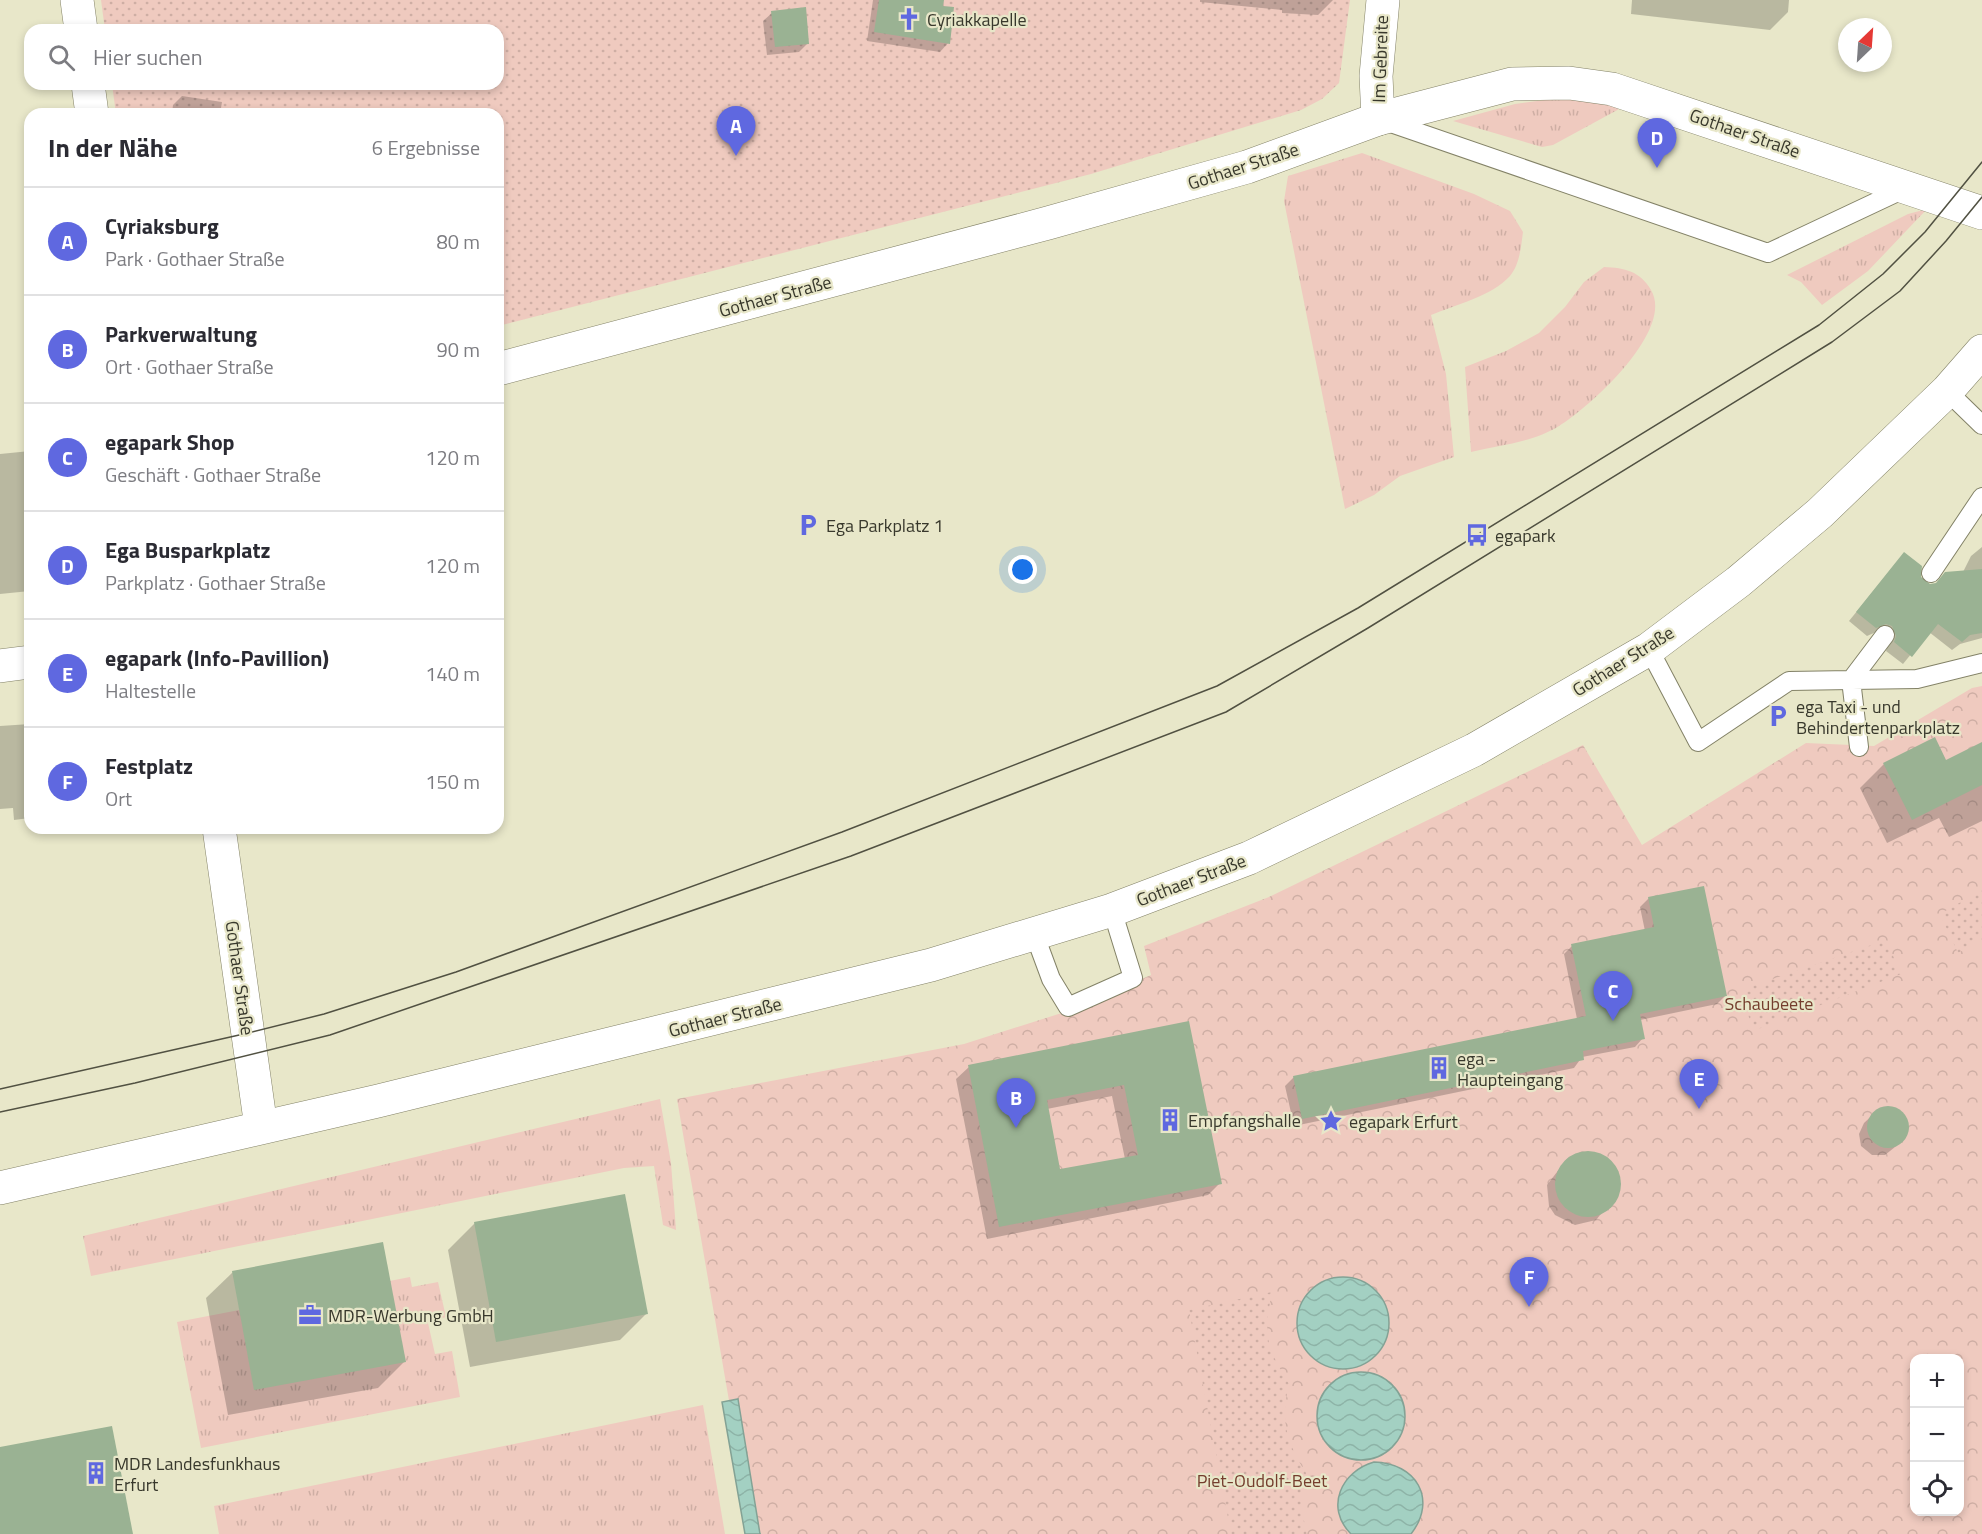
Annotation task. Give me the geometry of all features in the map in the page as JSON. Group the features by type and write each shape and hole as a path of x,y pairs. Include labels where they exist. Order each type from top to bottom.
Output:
{"main road":[{"path":"77,0 80,24"},
{"name":"Im Gebreite","path":"1378,119 1376,76 1383,0"},
{"name":"Gothaer Straße","path":"504,367 1048,223 1247,167 1378,119 1512,84 1569,83 1612,89 1982,213"},
{"path":"89,90 91,108"},
{"name":"Gothaer Straße","path":"0,1188 720,1019 931,965 1112,910 1249,858 1474,750 1648,649 1791,539 1947,391 1982,351"},
{"path":"0,666 24,663"},
{"name":"Gothaer Straße","path":"220,834 261,1127"}],"lane":[{"path":"1378,119 1768,253 1908,188"},
{"path":"1947,391 1982,425"},
{"path":"1931,573 1982,497"},
{"path":"1859,747 1851,680 1885,635"},
{"path":"1648,649 1698,742 1789,681 1917,679 1982,663"},
{"path":"1034,933 1051,979 1068,1007 1133,978 1112,910"}],"green space":[{"path":"101,0 1350,0 1339,83 1322,99 1301,110 1091,174 504,324 504,108 115,108 113,90 504,90 504,24 104,24"},
{"path":"1559,98 1586,99 1621,108 1553,145 1542,147 1453,121 1515,104"},
{"path":"1362,153 1474,194 1510,211 1523,232 1520,255 1510,276 1483,294 1431,315 1446,374 1454,457 1400,476 1374,495 1345,509 1284,201 1288,176"},
{"path":"1927,209 1868,271 1822,305 1801,282 1787,275 1908,214"},
{"path":"1604,267 1631,272 1642,279 1651,290 1655,307 1651,325 1641,346 1608,385 1559,426 1539,436 1471,452 1465,367 1506,351 1539,333 1565,307 1584,282"},
{"name":"egapark Erfurt","path":"1982,686 1982,1534 752,1534 677,1099 964,1044 1068,1011 1151,975 1144,946 1269,897 1583,745 1642,845 1806,743 1874,746 1972,688"},
{"path":"1982,890 1982,940 1958,953 1940,914"},
{"name":"Schaubeete","path":"1886,940 1901,974 1753,1031 1741,990"},
{"path":"660,1099 671,1163 676,1230 663,1225 654,1166 624,1168 91,1276 83,1236"},
{"path":"410,1277 412,1287 438,1282 446,1317 428,1323 435,1354 452,1351 460,1397 201,1448 177,1322"},
{"name":"Piet-Oudolf-Beet","path":"1272,1292 1267,1330 1268,1340 1275,1360 1289,1384 1285,1420 1289,1441 1306,1473 1303,1504 1307,1534 1231,1534 1189,1310"},
{"path":"703,1405 725,1534 219,1534 214,1506"}],"water":[{"path":"1343,1277 1361,1280 1376,1290 1386,1305 1389,1323 1386,1341 1376,1356 1361,1366 1343,1369 1325,1366 1310,1356 1300,1341 1297,1323 1300,1305 1310,1290 1325,1280"},
{"path":"1361,1372 1386,1379 1398,1391 1405,1416 1398,1441 1386,1453 1361,1460 1336,1453 1324,1441 1317,1416 1324,1391 1336,1379"},
{"path":"738,1399 760,1534 745,1534 722,1402"},
{"path":"1374,1462 1389,1464 1401,1469 1418,1485 1423,1508 1419,1521 1411,1534 1351,1534 1343,1524 1338,1502 1340,1491 1353,1473"}],"building":[{"name":"Cyriakkapelle","path":"879,0 944,0 943,6 954,7 950,44 874,32"},
{"path":"806,7 809,44 775,47 771,11"},
{"path":"1904,552 1922,566 1921,577 1930,584 1936,583 1945,572 1982,569 1982,633 1970,635 1962,642 1938,624 1912,657 1894,642 1896,636 1892,626 1886,624 1876,628 1856,612"},
{"path":"1935,737 1946,760 1982,742 1982,785 1912,820 1883,763"},
{"path":"1704,886 1727,996 1640,1014 1645,1039 1583,1051 1584,1060 1302,1119 1293,1076 1586,1016 1571,944 1654,927 1648,897"},
{"path":"1189,1021 1222,1184 999,1227 968,1065","holes":["1124,1085 1138,1155 1060,1169 1047,1100"]},
{"path":"1888,1106 1903,1112 1909,1127 1903,1142 1888,1148 1873,1142 1867,1127 1873,1112"},
{"path":"1594,1151 1612,1160 1619,1171 1621,1184 1619,1197 1612,1208 1601,1215 1582,1217 1564,1208 1557,1197 1555,1178 1564,1160 1575,1153"},
{"path":"625,1194 648,1314 496,1342 474,1222"},
{"path":"383,1242 406,1362 254,1390 232,1271"},
{"name":"MDR Landesfunkhaus Erfurt","path":"112,1426 133,1534 0,1534 0,1447"}],"tram line":[{"path":"0,1089 324,1014 456,972 842,832 1217,686 1358,608 1819,325 1883,274 1925,232 1982,162"},
{"path":"0,1112 135,1083 330,1035 851,856 1226,712 1368,628 1832,342 1900,291 1982,197"}],"place":[{"name":"Cyriakkapelle","path":"909,19"},
{"name":"Cyriaksburg","path":"736,156"},
{"name":"Ega Busparkplatz","path":"1657,168"},
{"name":"Ega Parkplatz 1","path":"808,525"},
{"name":"egapark","path":"1477,535"},
{"name":"ega Taxi - und Behindertenparkplatz","path":"1778,716"},
{"name":"egapark Shop","path":"1613,1021"},
{"name":"ega - Haupteingang","path":"1439,1068"},
{"name":"egapark (Info-Pavillion)","path":"1699,1109"},
{"name":"Empfangshalle","path":"1170,1120"},
{"name":"egapark Erfurt","path":"1331,1121"},
{"name":"Parkverwaltung","path":"1016,1128"},
{"name":"Festplatz","path":"1529,1307"},
{"name":"MDR-Werbung GmbH","path":"310,1315"},
{"name":"MDR Landesfunkhaus Erfurt","path":"96,1473"}]}
